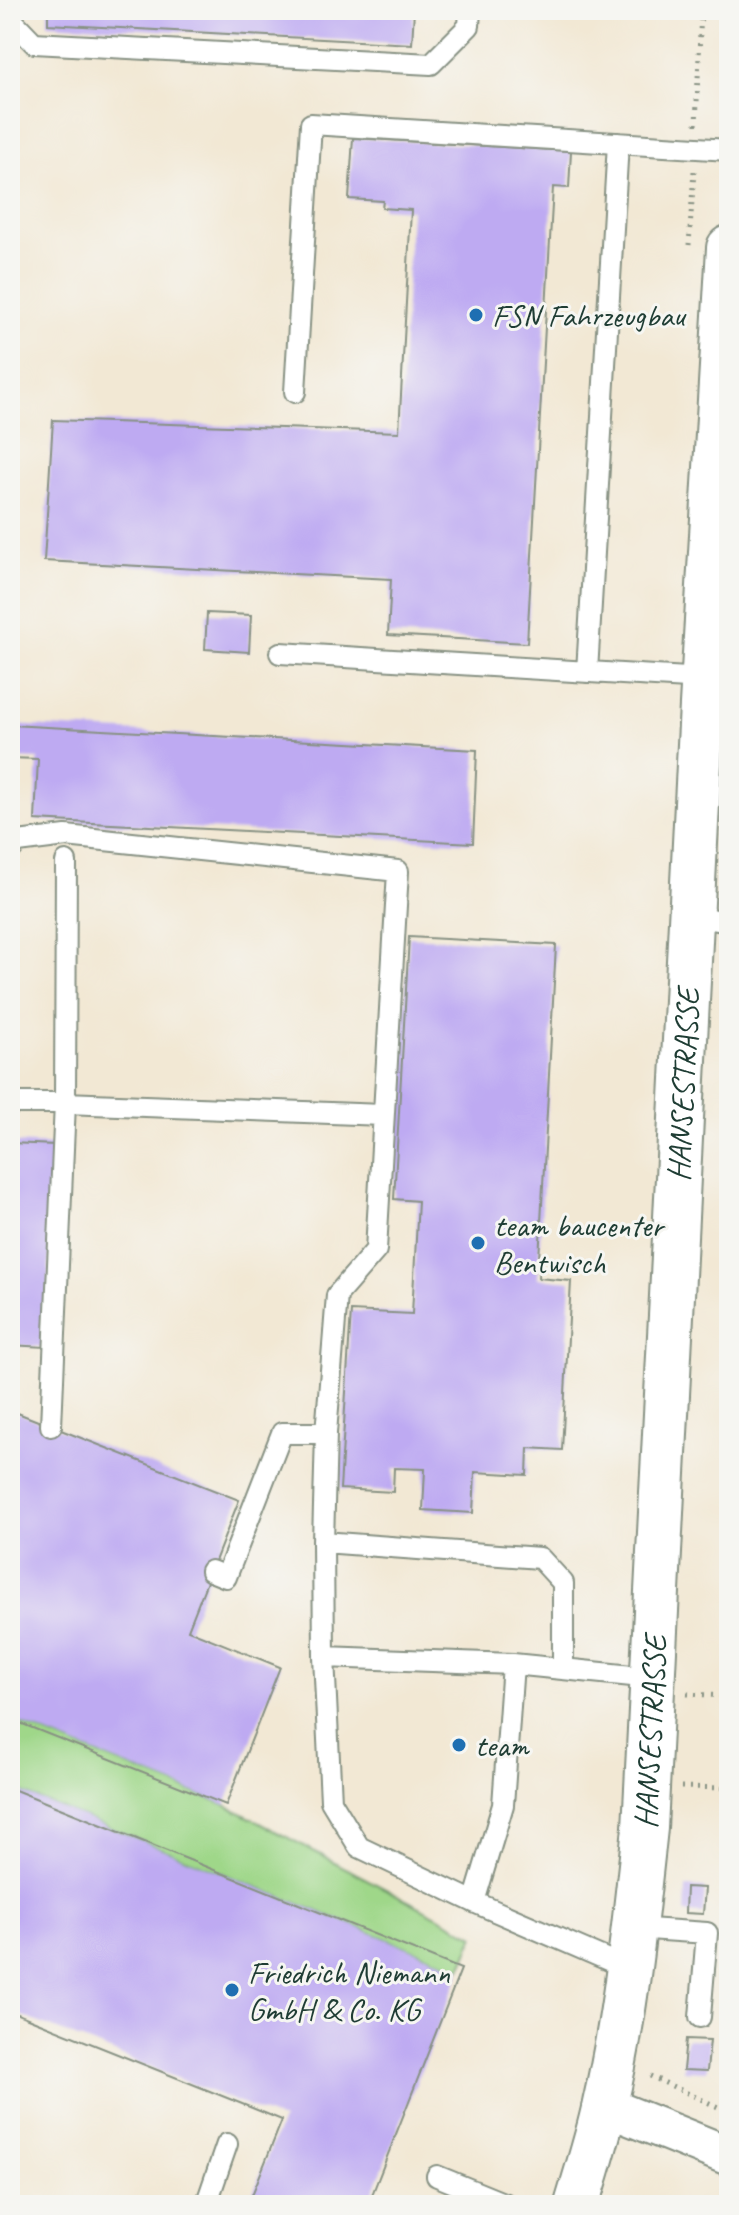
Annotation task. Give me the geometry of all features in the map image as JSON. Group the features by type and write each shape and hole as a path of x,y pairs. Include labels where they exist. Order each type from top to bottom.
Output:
{"street":[{"name":"HANSESTRASSE","path":"577,2205 605,2106 631,1949 645,1828 670,1686 711,919 711,697 724,453 729,248"},
{"path":"605,2106 729,2156"}],"lane":[{"path":"10,18 34,43 431,64 469,26 470,10"},
{"path":"295,392 311,124 729,150"},
{"path":"587,672 618,143"},
{"path":"280,653 587,672 711,697"},
{"path":"10,850 18,842 66,836 398,871 376,1250 337,1295 326,1433 324,1657 331,1801 359,1847 474,1902 631,1949 707,1933 700,2017"},
{"path":"51,1426 65,1103 66,862"},
{"path":"10,1103 383,1115"},
{"path":"211,1571 226,1577 282,1433 326,1433"},
{"path":"323,1542 540,1558 563,1583 563,1669"},
{"path":"324,1657 513,1664 670,1686"},
{"path":"474,1902 503,1805 513,1664"},
{"path":"206,2205 227,2144"},
{"path":"437,2176 508,2205"}],"path":[{"path":"670,1686 729,1696"},
{"path":"680,1787 729,1788"},
{"path":"642,2072 729,2112"}],"green space":[{"path":"10,1719 226,1805 475,1936 461,1969 10,1788"}],"building":[{"path":"48,10 414,10 412,44 48,24"},
{"name":"FSN Fahrzeugbau","path":"353,138 571,151 569,188 553,187 527,643 388,635 391,579 44,561 53,420 399,432 411,210 382,208 383,201 349,199"},
{"path":"207,613 251,615 249,652 205,649"},
{"path":"10,725 477,750 473,843 35,820 38,759 10,758"},
{"name":"team baucenter Bentwisch","path":"409,937 556,945 538,1278 571,1281 562,1450 528,1448 527,1475 475,1472 473,1513 423,1510 425,1469 394,1468 393,1492 340,1489 351,1311 412,1314 418,1201 394,1199"},
{"path":"10,1143 55,1145 45,1347 10,1345"},
{"path":"10,1410 239,1500 188,1630 280,1667 226,1805 10,1719"},
{"name":"Friedrich Niemann GmbH & Co. KG","path":"10,1788 461,1969 368,2205 248,2205 282,2120 10,2011"},
{"path":"686,1887 705,1888 703,1914 685,1913"},
{"path":"686,2039 710,2040 707,2071 683,2070"}],"place":[{"name":"FSN Fahrzeugbau","path":"476,315"},
{"name":"team baucenter Bentwisch","path":"478,1243"},
{"name":"team","path":"459,1745"},
{"name":"Friedrich Niemann GmbH & Co. KG","path":"232,1990"}]}
